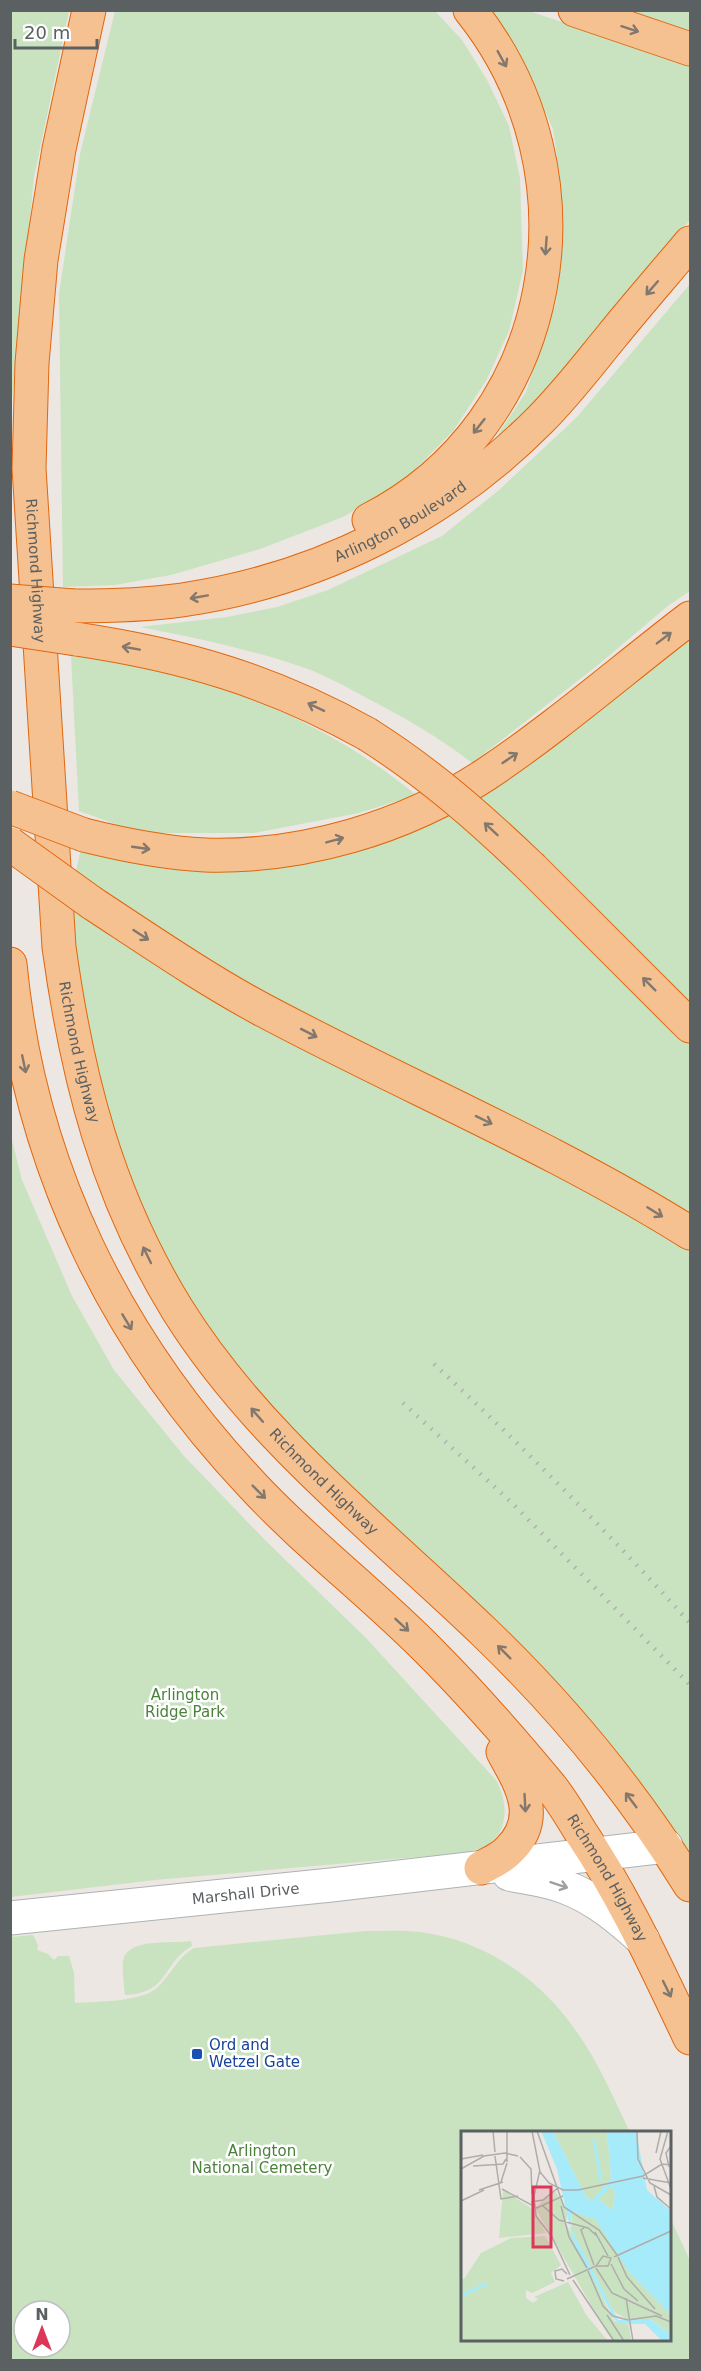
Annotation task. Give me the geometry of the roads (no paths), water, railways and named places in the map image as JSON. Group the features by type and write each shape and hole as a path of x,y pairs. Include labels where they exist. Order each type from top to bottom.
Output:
{"highway":[{"name":"Richmond Highway","path":"89,10 59,149 41,260 32,363 29,468 60,947 70,1021 104,1156 145,1251 178,1310 219,1368 259,1418 302,1462 525,1674 602,1761 666,1846 690,1885"},
{"path":"256,585 325,543 378,516 433,476 454,457 491,411 514,370 525,344 536,312 545,266 547,208 543,174 530,119 519,91 491,39 470,10"},
{"path":"575,10 690,49"},
{"name":"Arlington Boulevard","path":"10,601 74,606 141,605 182,600 256,585 352,551 428,511 462,488 540,420 690,243"},
{"path":"10,807 84,835 166,851 206,855 246,853 320,844 399,820 435,804 483,776 519,752 690,618"},
{"path":"10,629 154,652 232,673 298,698 367,734 435,780 468,808 533,869 690,1026"},
{"path":"10,844 92,903 201,974 261,1009 599,1178 690,1233"},
{"name":"Richmond Highway","path":"10,964 23,1059 49,1155 91,1255 118,1308 147,1355 177,1397 254,1487 430,1651 554,1791 621,1896 690,2038"},
{"path":"471,1695 522,1785 526,1799 524,1821 517,1840 507,1852 481,1868"}],"street":[{"name":"Marshall Drive","path":"10,1918 666,1846"},
{"name":"Marshall Drive","path":"481,1868 547,1881 582,1894 620,1919 644,1940"}],"railway":[{"path":"434,1364 565,1491 690,1623"},
{"path":"403,1403 511,1502 690,1685"}],"place":[{"name":"Ord and Wetzel Gate","path":"197,2054"}],"park label":[{"name":"Arlington Ridge Park","path":"185,1704"},
{"name":"Arlington National Cemetery","path":"262,2160"}]}
